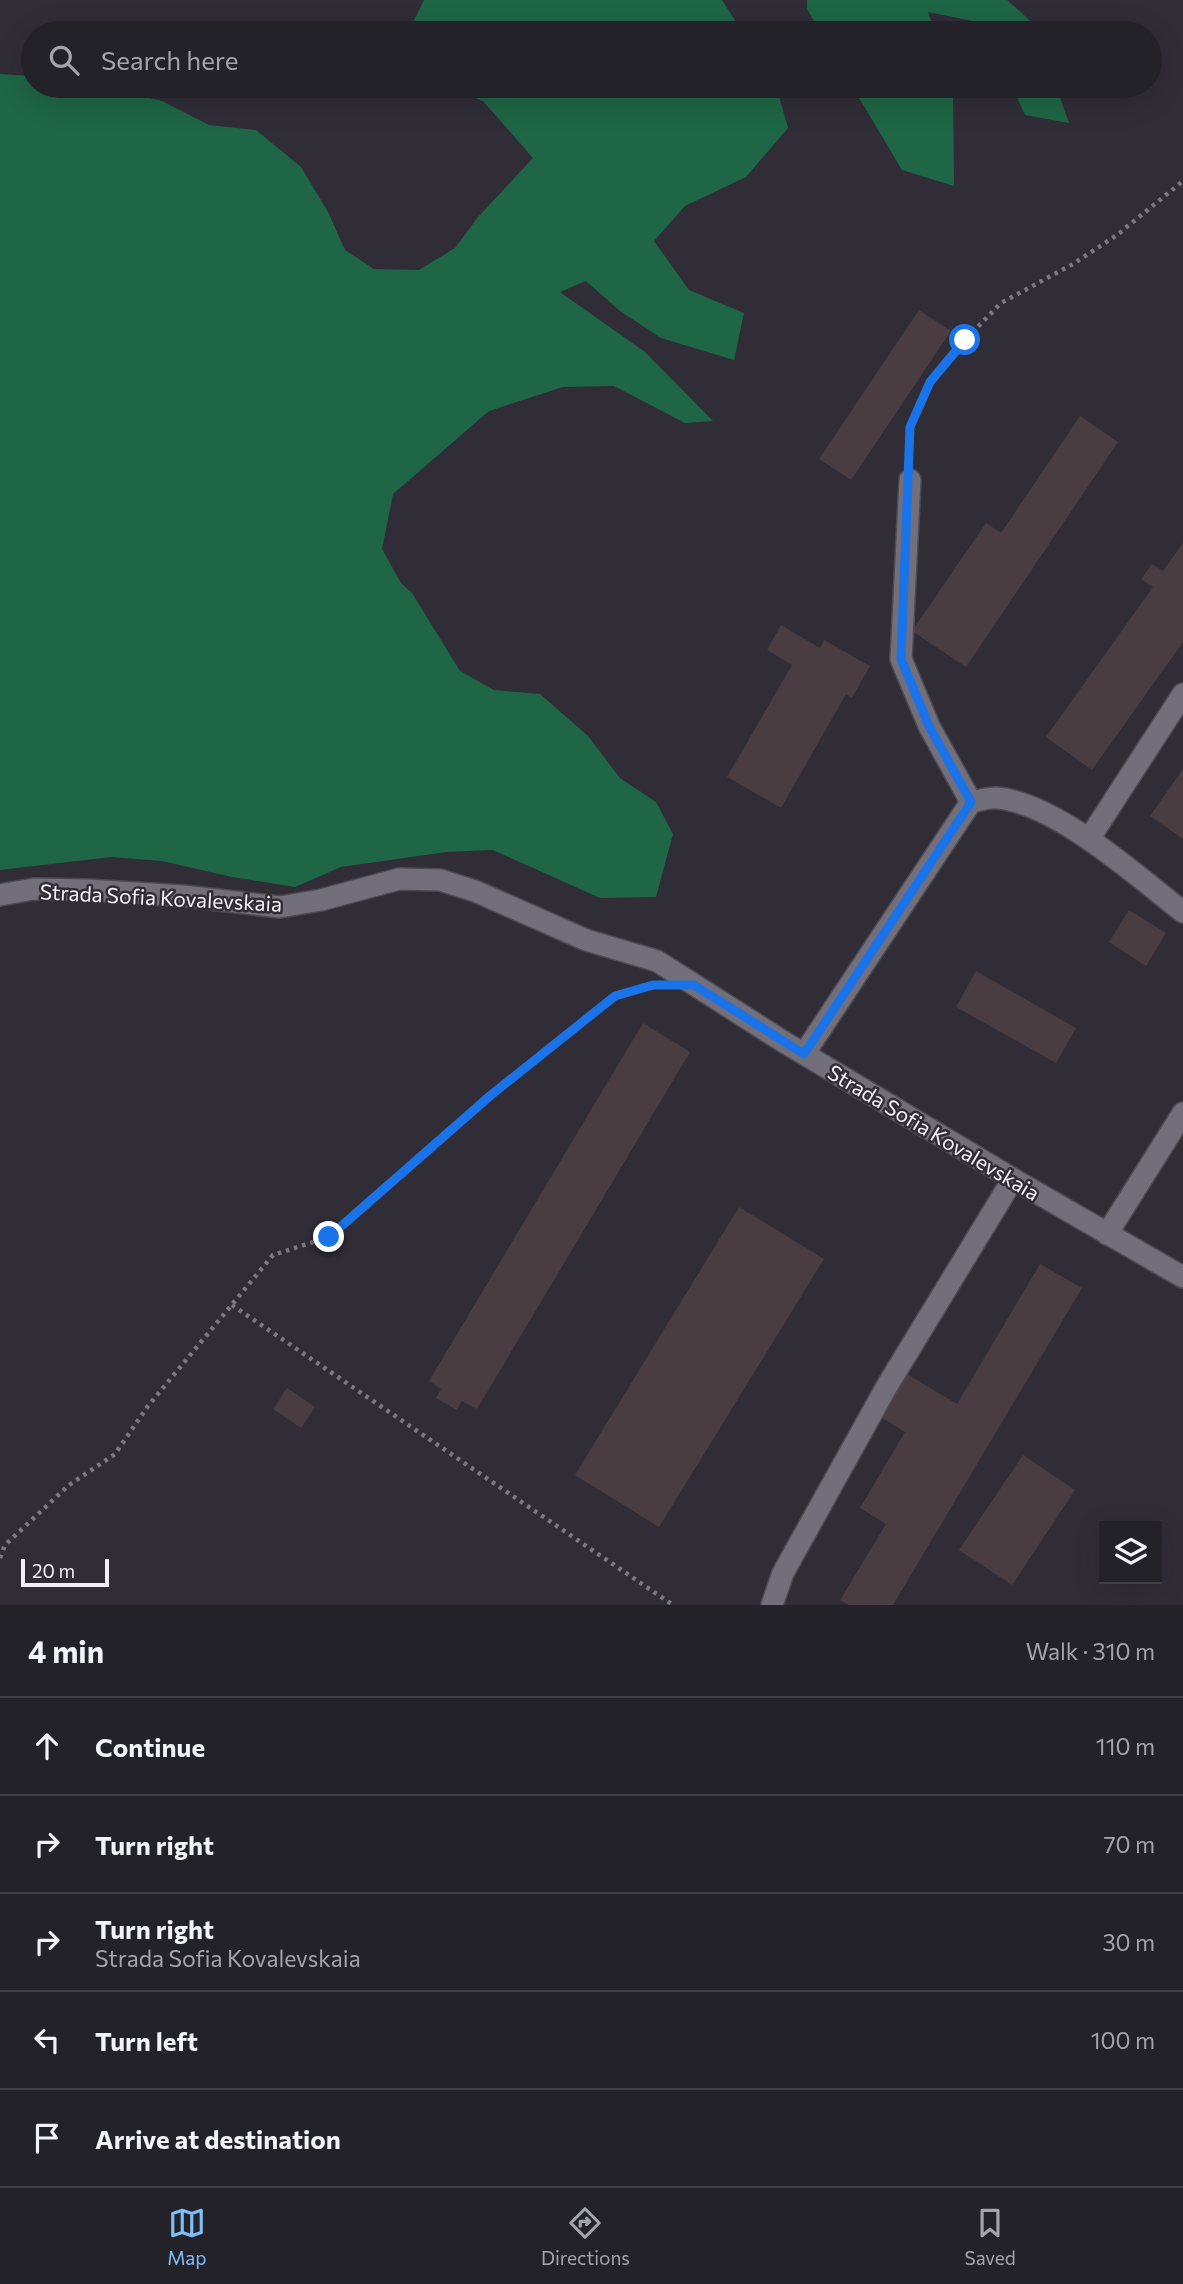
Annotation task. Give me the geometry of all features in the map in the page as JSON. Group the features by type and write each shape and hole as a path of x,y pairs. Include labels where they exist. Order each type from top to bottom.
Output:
{"street":[{"path":"909,480 901,659 929,726 971,802"},
{"path":"1089,839 1183,694"},
{"path":"804,1054 971,802 996,798 1039,810 1089,839 1183,912"},
{"name":"Strada Sofia Kovalevskaia","path":"0,895 34,889 87,890 183,896 280,908 399,879 440,880 475,891 586,940 657,961 804,1054 1183,1277"},
{"path":"1107,1234 1183,1112"},
{"path":"772,1605 783,1573 887,1386 1013,1179"}],"path":[{"path":"909,480 910,427 930,382 965,340 1001,303 1084,257 1117,235 1183,181"},
{"path":"0,1558 5,1545 69,1485 115,1454 148,1406 273,1255 329,1237 491,1095 615,996 653,985"},
{"path":"232,1305 673,1605"}],"green space":[{"path":"424,0 722,0 735,21 414,21"},
{"path":"807,0 1007,0 1031,21 973,21 928,12 931,21 814,21 807,9"},
{"path":"0,74 21,75 21,98 149,98 162,101 209,125 256,130 301,167 328,212 345,250 374,269 419,270 455,248 478,217 533,158 483,101 475,98 779,98 788,128 746,177 685,206 654,241 689,290 744,313 734,360 661,338 620,311 586,281 560,292 645,352 713,421 685,423 614,386 563,387 489,411 393,494 382,549 401,583 412,593 460,671 494,690 540,694 588,736 620,778 656,802 673,834 656,897 600,898 493,850 446,852 341,867 295,887 232,877 162,861 111,857 0,870"},
{"path":"859,98 953,98 954,186 902,170"},
{"path":"1017,98 1060,98 1069,123 1025,115"}],"building":[{"path":"919,310 951,331 851,480 819,459"},
{"path":"1080,416 1118,442 966,667 912,631 986,523 1001,533"},
{"path":"1183,543 1183,642 1092,770 1046,737 1153,587 1141,579 1152,564 1163,571"},
{"path":"781,625 820,648 824,640 870,666 852,698 846,694 781,808 727,777 792,665 767,650"},
{"path":"1183,769 1183,839 1150,816"},
{"path":"1129,910 1166,933 1146,966 1109,942"},
{"path":"976,971 1076,1028 1056,1063 956,1007"},
{"path":"643,1023 690,1052 477,1409 462,1401 457,1410 436,1398 441,1389 429,1381"},
{"path":"739,1207 824,1259 659,1527 575,1475"},
{"path":"1040,1264 1082,1288 893,1605 849,1605 840,1600 886,1524 860,1508 905,1432 879,1416 905,1373 957,1404"},
{"path":"287,1388 315,1407 301,1428 273,1409"},
{"path":"1023,1455 1075,1490 1012,1585 959,1550"}],"route":[{"path":"329,1237 491,1095 615,996 653,985 694,985 804,1054 971,802 929,726 901,659 910,427 930,382 965,340"}]}
